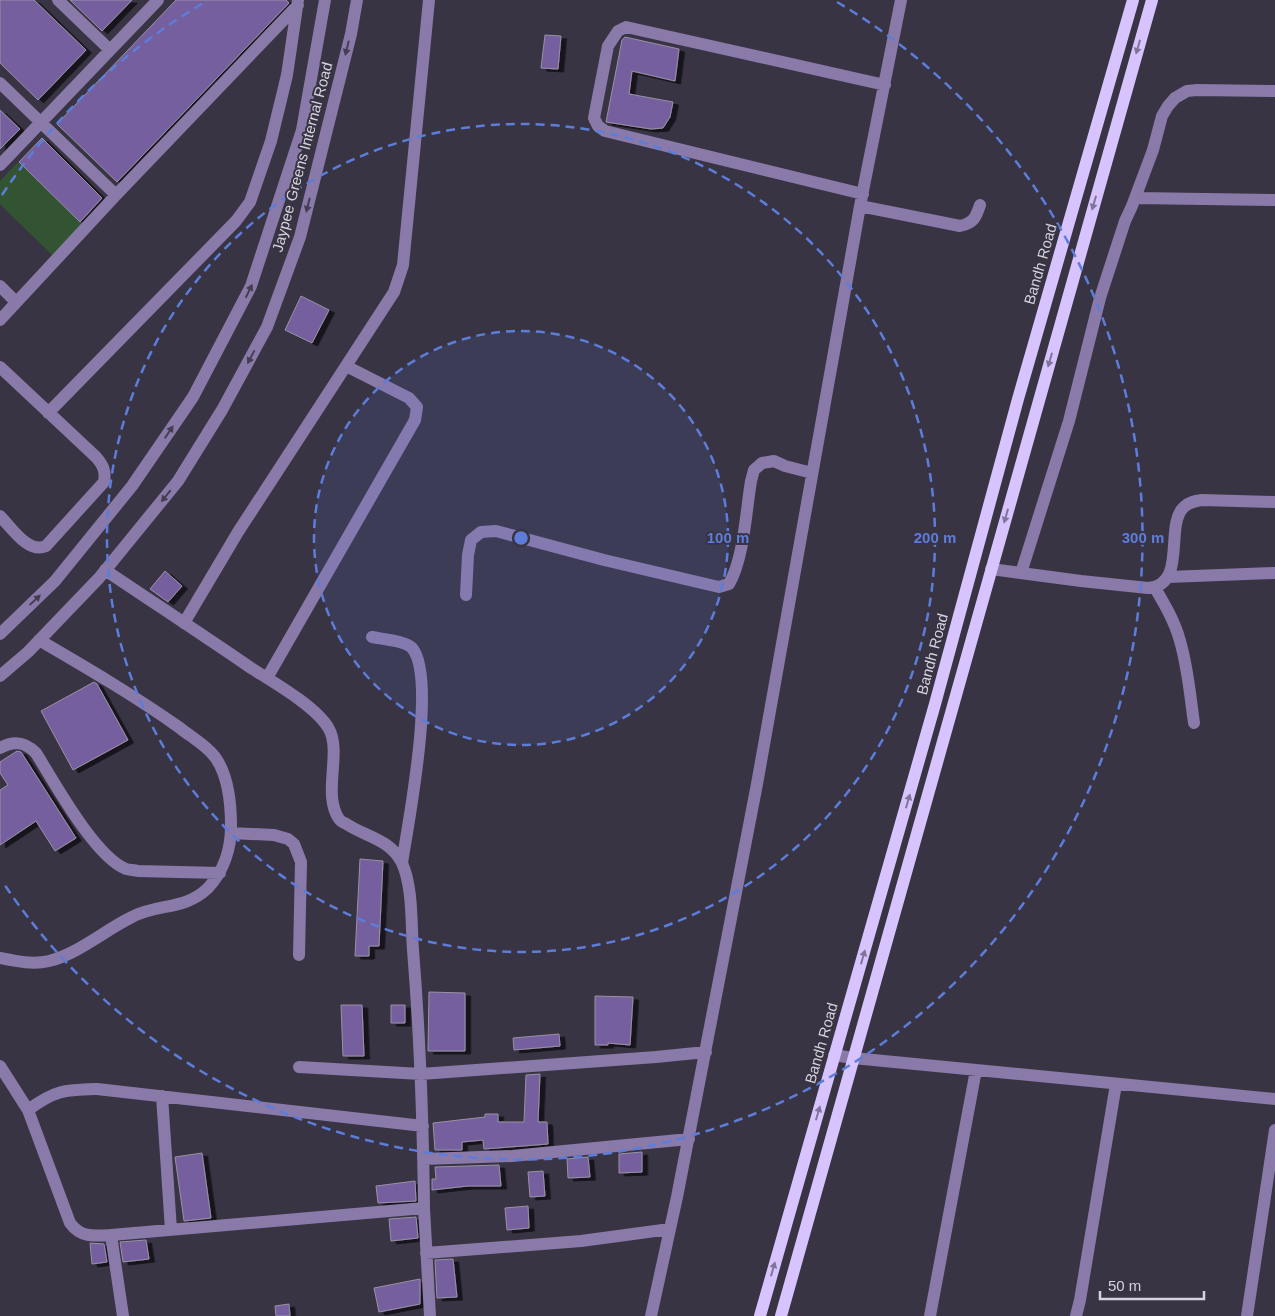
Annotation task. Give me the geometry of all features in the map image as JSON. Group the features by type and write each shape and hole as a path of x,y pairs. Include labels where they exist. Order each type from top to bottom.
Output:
{"main road":[{"name":"Bandh Road","path":"760,1316 935,704 1018,399 1133,0"},
{"path":"781,1316 1152,0"}],"street":[{"path":"58,0 110,50"},
{"path":"0,165 158,0"},
{"name":"Jaypee Greens Internal Road","path":"0,634 55,581 132,486 193,398 251,286 302,130 325,0"},
{"name":"Jaypee Greens Internal Road","path":"2,669 39,640 106,570 178,481 222,410 267,327 300,237 351,34 357,0"},
{"path":"184,623 238,532 394,292 403,265 429,0"},
{"path":"651,1316 689,1139 758,784 812,473 901,0"},
{"path":"0,320 298,2"},
{"path":"48,413 236,220 250,202 270,141 287,75 298,2"},
{"path":"885,85 626,27 618,31 608,46 594,118 598,126 605,131 960,226 972,222 976,218 980,205"},
{"path":"0,84 116,195"},
{"path":"1021,573 1070,421 1100,298 1125,221 1136,198 1153,150 1162,116 1174,98 1187,91 1275,91"},
{"path":"1136,198 1275,200"},
{"path":"0,286 16,302"},
{"path":"267,678 415,420 416,407 409,398 346,366"},
{"path":"0,367 103,465 106,474 104,482 46,546 40,549 26,542 0,516"},
{"path":"466,595 468,555 471,540 481,532 496,531 604,560 706,584 720,587 730,584 735,574 754,470 762,463 774,461 812,473"},
{"path":"991,569 1131,587 1155,588 1168,577 1171,568 1177,521 1184,506 1202,500 1275,502"},
{"path":"106,570 267,678 317,714 330,730 333,747 333,807 339,820 355,830 374,837 391,848 402,863 409,886 421,1074 424,1208 430,1316"},
{"path":"1168,577 1274,573"},
{"path":"1155,588 1172,618 1180,640 1186,665 1194,723"},
{"path":"372,637 406,644 412,649 420,668 421,731 402,863"},
{"path":"0,958 47,962 63,956 133,916 146,911 172,907 190,900 208,888 220,873 229,852 232,833 232,810 225,781 214,755 205,746 157,712 39,640"},
{"path":"0,748 8,744 20,743 28,745 36,753 77,819 98,846 125,868 138,871 220,873"},
{"path":"232,833 274,835 288,839 294,844 301,862 299,955"},
{"path":"299,1067 421,1074 706,1052"},
{"path":"834,1055 1275,1099"},
{"path":"0,1066 28,1110 70,1223 83,1234 90,1236 111,1235 424,1208"},
{"path":"930,1316 976,1070"},
{"path":"1076,1316 1116,1084"},
{"path":"28,1110 46,1097 65,1090 97,1088 423,1126"},
{"path":"162,1096 170,1230"},
{"path":"1247,1316 1275,1130"},
{"path":"423,1159 512,1156 689,1139"},
{"path":"426,1253 581,1241 670,1229"},
{"path":"111,1235 123,1316"}],"green space":[{"path":"18,162 82,224 52,255 0,204 0,181"}],"building":[{"path":"0,0 34,0 86,50 38,100 0,63"},
{"path":"70,0 132,0 102,31"},
{"path":"176,0 286,0 289,3 117,182 57,124"},
{"path":"545,35 561,36 558,69 541,68"},
{"path":"625,37 679,49 675,81 632,71 629,94 673,102 670,117 663,128 651,129 606,122 622,40"},
{"path":"0,110 20,129 0,149"},
{"path":"42,138 102,198 80,222 19,162"},
{"path":"301,296 329,310 312,343 285,330"},
{"path":"165,571 182,586 168,602 150,589"},
{"path":"94,682 97,684 128,740 73,770 41,711"},
{"path":"17,751 21,752 76,838 55,851 36,821 0,845 0,790 8,785 0,773 0,762"},
{"path":"360,859 383,861 379,946 369,946 369,956 355,956"},
{"path":"429,992 465,993 465,1051 428,1051"},
{"path":"595,996 633,997 630,1045 608,1043 608,1045 595,1045"},
{"path":"341,1005 362,1005 364,1056 343,1056"},
{"path":"391,1005 405,1005 405,1023 391,1023"},
{"path":"559,1034 560,1046 514,1050 513,1038"},
{"path":"540,1074 538,1122 547,1122 548,1144 484,1149 483,1140 462,1142 462,1150 435,1150 433,1123 485,1117 485,1114 498,1114 498,1122 524,1122 526,1075"},
{"path":"642,1152 642,1172 619,1173 619,1154"},
{"path":"202,1153 211,1218 184,1221 175,1157"},
{"path":"588,1157 590,1177 568,1178 567,1159"},
{"path":"499,1165 501,1186 468,1186 432,1190 432,1179 436,1179 435,1167"},
{"path":"543,1171 545,1196 530,1197 528,1172"},
{"path":"415,1181 416,1201 378,1203 376,1186"},
{"path":"528,1206 529,1228 507,1230 505,1208"},
{"path":"416,1217 418,1238 391,1241 389,1219"},
{"path":"146,1240 149,1259 123,1262 120,1242"},
{"path":"90,1243 104,1244 107,1262 92,1264"},
{"path":"453,1259 457,1297 437,1298 435,1260"},
{"path":"420,1279 420,1304 379,1312 374,1288"},
{"path":"289,1304 290,1316 276,1316 275,1306"}]}
